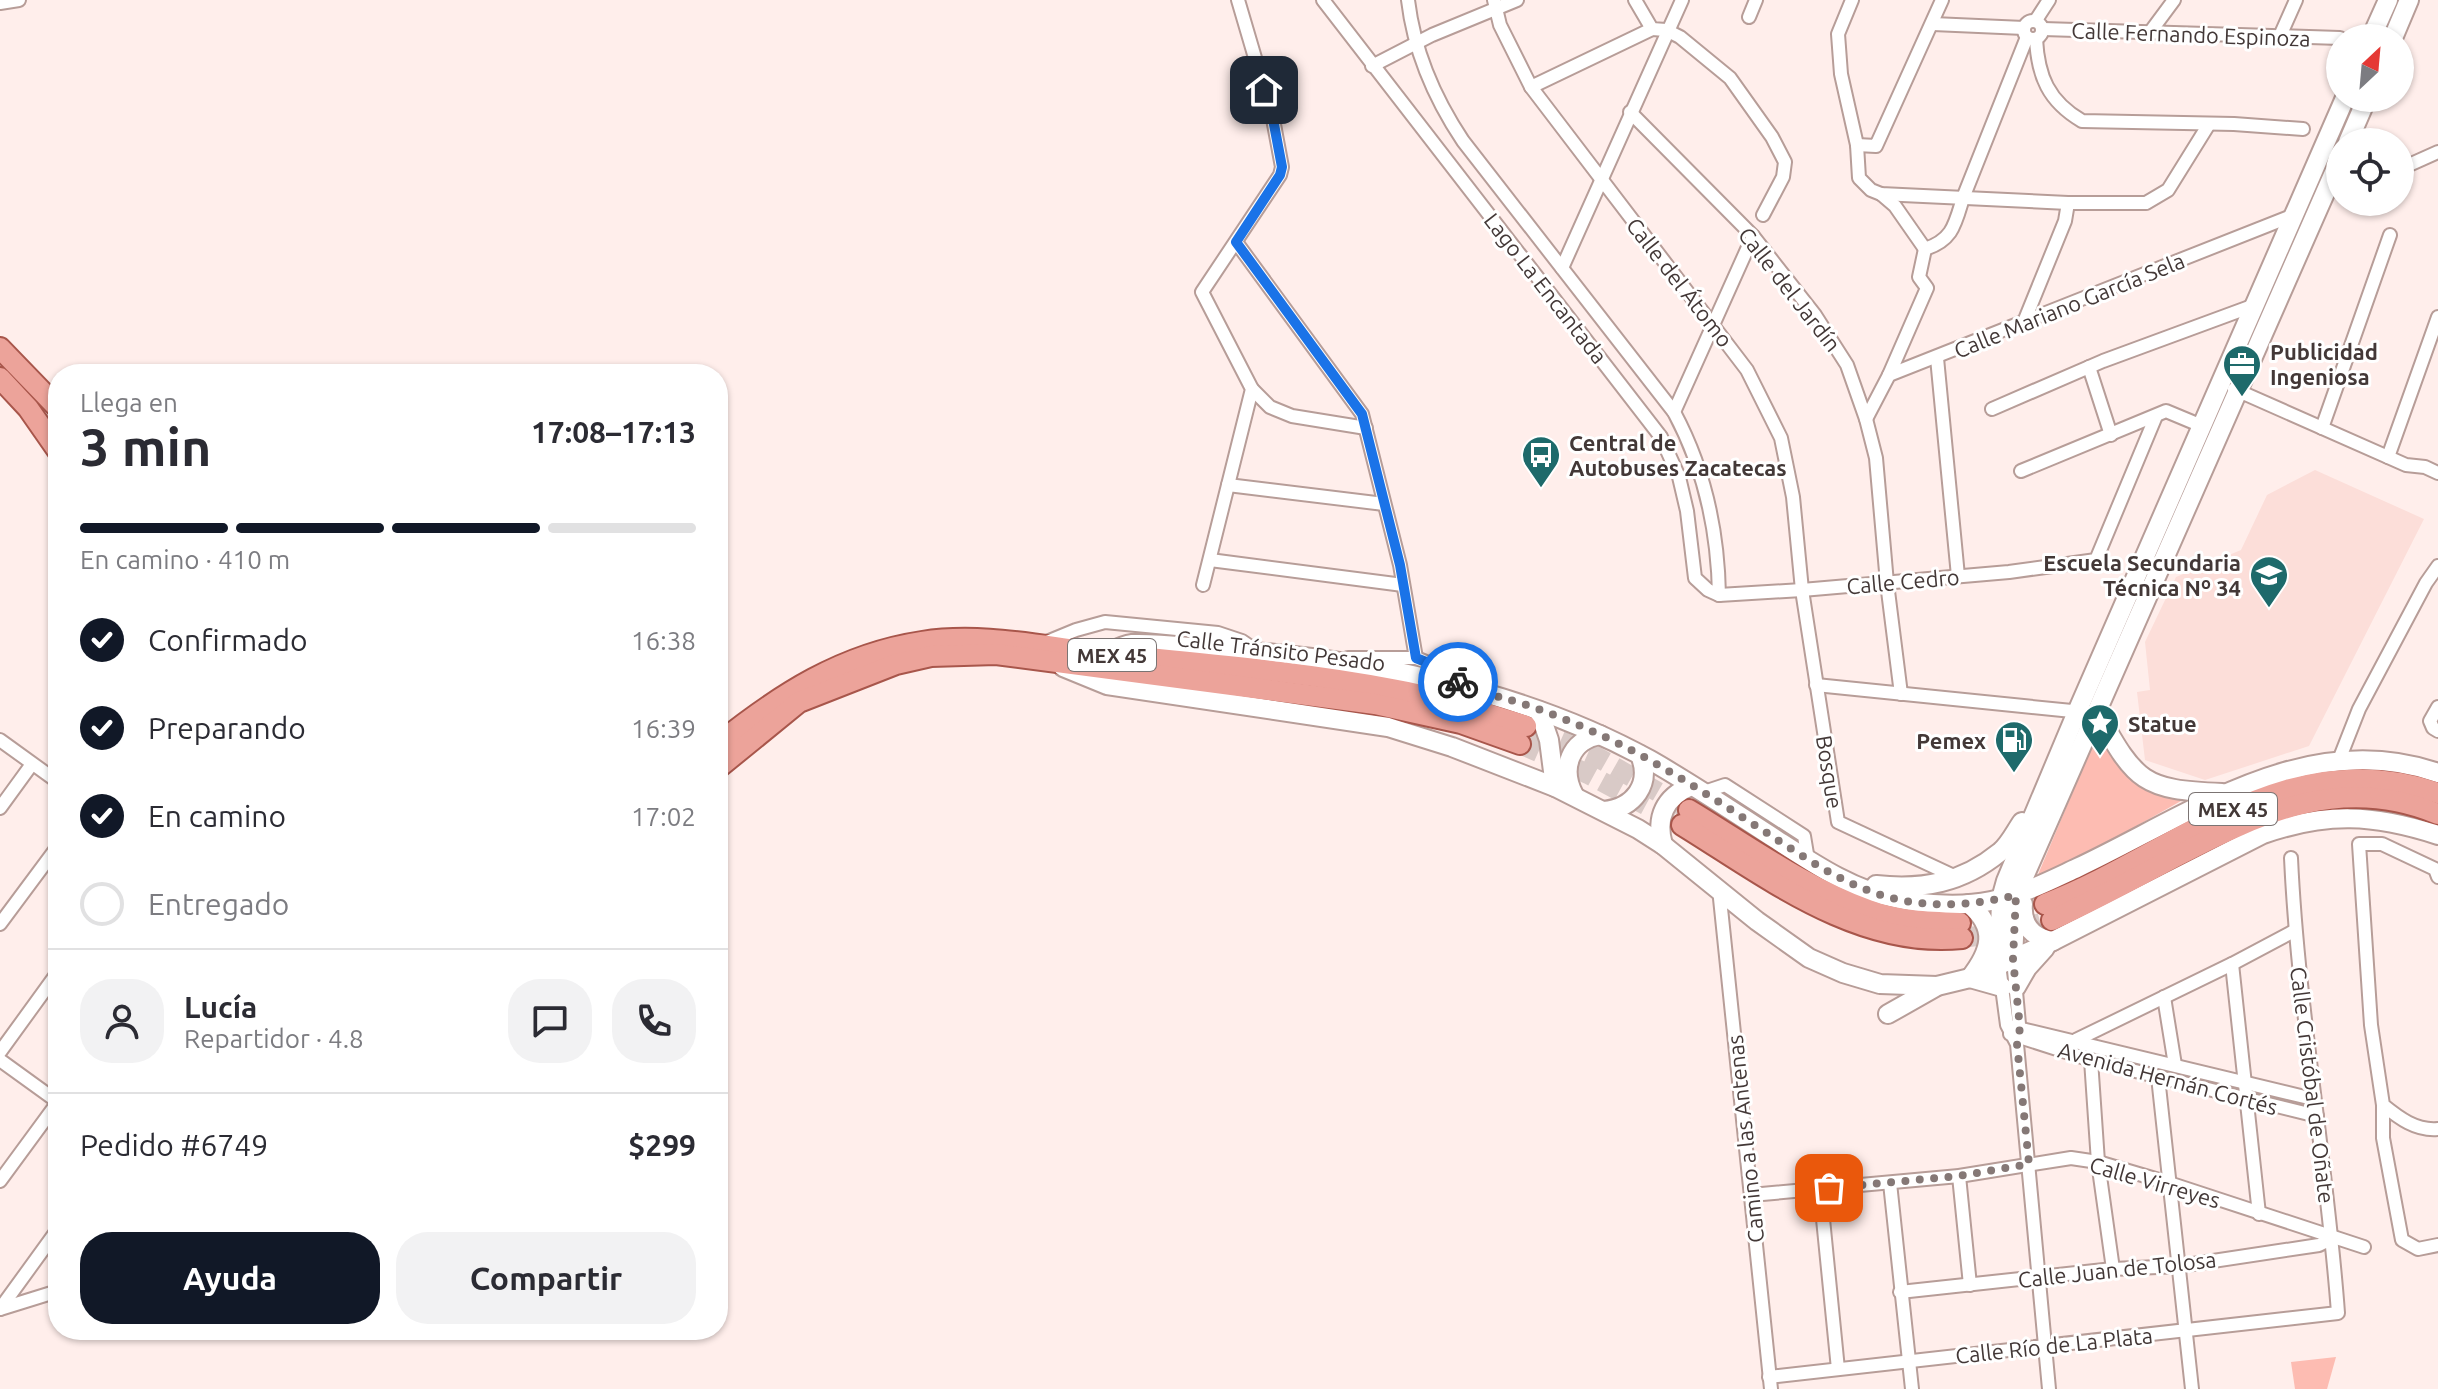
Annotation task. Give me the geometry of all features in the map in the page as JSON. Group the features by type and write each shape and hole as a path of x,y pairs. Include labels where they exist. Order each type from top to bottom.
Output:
{"main road":[{"path":"0,348 48,397"},
{"path":"0,378 28,408 48,437"},
{"name":"Calle Tránsito Pesado","path":"728,736 789,690 835,667 881,651 948,639 1375,704 1461,723 1528,727"},
{"name":"Calle Tránsito Pesado","path":"728,760 799,702 896,664 931,656 1105,654 1248,667 1393,689 1468,707 1528,727"},
{"name":"MEX 45","path":"2030,901 2077,892 2234,809 2290,788 2359,779 2392,781 2438,793"},
{"name":"MEX 45","path":"2030,901 2288,806 2321,799 2360,797 2400,801 2438,814"},
{"path":"1686,818 1794,894 1871,929 1914,938 1961,930"}],"street":[{"path":"0,3 19,0"},
{"path":"1238,0 1273,119 1282,167 1280,175 1202,292 1252,389 1270,407 1292,416 1366,428"},
{"name":"Lago La Encantada","path":"1323,0 1661,437 1679,477 1687,511 1695,578 1719,595"},
{"path":"1408,0 1416,43 1446,115 1473,157 1674,412 1692,445 1714,535 1719,595"},
{"path":"1372,66 1494,5 1517,0"},
{"path":"1635,0 1652,29"},
{"path":"1562,268 1682,0"},
{"path":"1749,17 1756,0"},
{"path":"1852,0 1838,34 1841,74 1857,145 1859,178 1895,206 1925,249 1919,277 1927,288 1866,419"},
{"path":"1857,145 1876,146 1942,0"},
{"path":"1925,249 1943,244 1955,225 1963,198 2049,0"},
{"path":"2151,31 2174,0"},
{"path":"2280,36 2296,0"},
{"path":"2377,24 2388,0"},
{"path":"2399,24 2409,0"},
{"name":"Calle del Átomo","path":"1494,5 1511,49 1531,87 1747,370 1781,438 1793,497 1802,590"},
{"name":"Calle Fernando Espinoza","path":"1933,24 2033,31 2151,31 2326,38"},
{"path":"1531,87 1652,29 1666,30 1680,37 1730,78 1772,137 1785,162 1783,177 1763,215"},
{"path":"2033,31 2038,66 2052,96 2071,115 2082,121 2303,129"},
{"name":"Calle del Jardín","path":"1630,112 1753,236 1815,315 1847,365 1876,458 1901,694"},
{"path":"1846,880 1898,887 1944,883 1959,878 2001,851 2040,797 2339,112"},
{"path":"1881,194 2068,203 2146,203 2168,190 2209,124"},
{"path":"2414,163 2438,152"},
{"path":"2024,322 2065,221 2068,203"},
{"path":"2049,1389 2029,1164 2006,962 2098,714 2239,392 2326,204"},
{"name":"Calle Mariano García Sela","path":"1889,375 2294,215"},
{"path":"2322,428 2390,235"},
{"path":"1674,412 1753,236"},
{"path":"1518,253 1537,238"},
{"path":"1236,242 1362,414 1403,585 1416,658"},
{"path":"1992,409 2089,367 2255,305"},
{"path":"2388,457 2438,317"},
{"path":"1937,358 1958,576"},
{"path":"2089,367 2111,435"},
{"path":"2221,383 2406,465 2425,467 2438,473"},
{"path":"1203,585 1252,389"},
{"path":"2021,471 2166,411 2202,426"},
{"name":"Calle Cedro","path":"1719,595 2040,569 2096,560 2156,416"},
{"path":"1228,485 1384,504"},
{"path":"1210,560 1403,585"},
{"path":"2339,760 2348,734 2388,653 2438,566"},
{"name":"Bosque","path":"1802,590 1838,822 1959,878"},
{"path":"1258,651 1242,641 1218,633 1105,622 1076,630 1045,653 1107,685 1388,727 1452,747 1555,787 1663,845 1757,921 1809,958 1880,984 1937,986 1970,978 2053,941 2263,834 2294,823 2356,817 2410,826 2438,835"},
{"path":"1105,654 1129,644 1258,651 1375,669 1503,697 1528,727 1549,740 1555,787"},
{"path":"1317,660 1370,656 1416,658 1448,671 1464,688"},
{"path":"1816,685 2098,714"},
{"path":"2434,726 2438,707"},
{"path":"2098,714 2133,769 2152,783 2174,791 2225,793"},
{"path":"1528,727 1600,735 1698,789 1808,860 1846,880 1897,899 1969,904 2030,901"},
{"path":"1574,795 1567,774 1572,752 1589,737 1600,735"},
{"path":"0,740 48,775"},
{"path":"1604,811 1626,805 1635,797 1644,776 1640,755"},
{"path":"2053,941 2033,934 2026,926 2023,906 2225,793 2281,772 2339,760 2406,764 2438,773"},
{"path":"0,808 32,764"},
{"path":"1663,845 1659,831 1660,816 1667,802 1678,792 1698,789"},
{"path":"2030,901 2040,797"},
{"path":"2437,872 2382,844 2359,844 2371,1025 2383,1105 2383,1138 2402,1240 2418,1249 2438,1245"},
{"name":"Calle Cristóbal de Oñate","path":"2291,858 2294,931 2333,1238 2338,1313"},
{"path":"0,924 48,859"},
{"name":"Camino a las Antenas","path":"1719,889 1770,1383"},
{"path":"1969,904 1980,913 1987,925 1989,939 1987,953 1970,978"},
{"path":"2076,1040 2294,931"},
{"path":"2009,987 2053,941"},
{"path":"2232,964 2259,1214"},
{"path":"1970,978 2009,987"},
{"path":"0,1052 48,986"},
{"path":"1888,1014 1937,986"},
{"path":"2164,997 2175,1065"},
{"name":"Avenida Hernán Cortés","path":"2015,1034 2076,1040 2313,1099"},
{"name":"Avenida Hernán Cortés","path":"2015,1034 2091,1060 2317,1116"},
{"path":"0,1060 48,1095"},
{"path":"2091,1060 2098,1162 2113,1269"},
{"path":"2158,1077 2192,1389"},
{"path":"2383,1105 2401,1120 2428,1130 2438,1129"},
{"path":"0,1181 48,1116"},
{"name":"Calle Virreyes","path":"1751,1195 1959,1176 2071,1158 2098,1162 2169,1183 2364,1247"},
{"path":"1959,1176 1970,1285"},
{"path":"1890,1183 1912,1389"},
{"path":"1820,1189 1838,1369"},
{"name":"Calle Juan de Tolosa","path":"1900,1292 2113,1269 2180,1266 2319,1245 2333,1238"},
{"path":"0,1309 48,1243"},
{"path":"0,1309 48,1294"},
{"name":"Calle Río de La Plata","path":"1770,1383 1838,1369 2338,1313"}],"shaded area":[{"name":"Escuela Secundaria Técnica Nº 34","path":"2315,470 2424,519 2309,746 2205,780 2145,760 2137,692 2150,690 2145,642 2176,577 2241,550 2267,495"},
{"path":"2095,739 2104,742 2153,791 2181,801 2078,859 2037,877"},
{"path":"2336,1357 2327,1389 2295,1389 2291,1362"}],"tunnel":[{"path":"1533,729 1597,757 1686,808"},
{"path":"1520,744 1588,774 1677,822"},
{"path":"1962,938 2007,932 2052,920"}],"way so far":[{"path":"1458,682 1464,688 1503,697 1559,717 1624,746 1704,792 1825,870 1862,888 1897,899 1932,903 1985,903 2016,895 2013,959 2020,1028 2017,1044 2029,1164 1959,1176 1829,1188"}],"place":[{"name":"Publicidad Ingeniosa","path":"2242,398"},
{"name":"Central de Autobuses Zacatecas","path":"1541,489"},
{"name":"Escuela Secundaria Técnica Nº 34","path":"2269,609"},
{"name":"Statue","path":"2100,757"},
{"name":"Pemex","path":"2014,774"}],"route":[{"path":"1264,90 1282,167 1280,175 1236,242 1362,414 1400,565 1416,658 1448,671 1458,682"}]}
